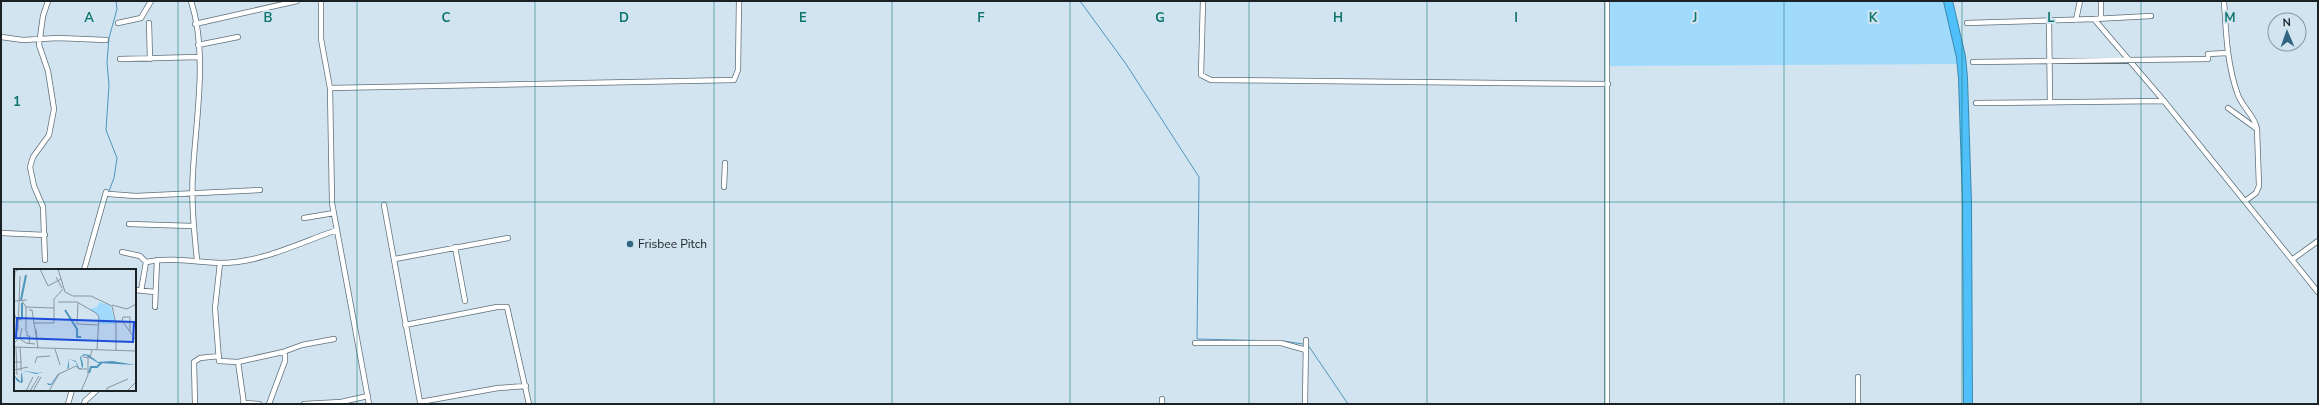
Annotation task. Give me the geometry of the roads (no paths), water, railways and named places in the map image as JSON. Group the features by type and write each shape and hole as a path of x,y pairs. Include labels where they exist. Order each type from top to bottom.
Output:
{"highway":[{"path":"1948,1 1961,57 1963,78 1967,203 1968,404"}],"street":[{"path":"45,260 43,207 34,186 30,167 33,157 49,135 54,109 48,71 40,50 43,16 48,1"},
{"path":"118,23 141,18 151,1"},
{"path":"197,260 193,226 192,194 200,78 196,24 191,2 198,1"},
{"path":"196,24 297,1"},
{"path":"320,1 321,39 330,88 330,180 334,213 370,404"},
{"path":"330,88 734,80 738,70 739,1"},
{"path":"1202,1 1201,75 1211,80 1608,84"},
{"path":"1607,1 1607,404"},
{"path":"2076,20 2080,1"},
{"path":"2101,1 2101,19"},
{"path":"2224,1 2227,53 2242,106 2256,120 2257,129 2258,186 2256,193 2245,201"},
{"path":"1967,23 2151,16"},
{"path":"2094,19 2164,101 2293,259 2318,292"},
{"path":"2049,21 2050,102"},
{"path":"149,24 150,59"},
{"path":"1,37 40,40 106,40"},
{"path":"198,45 238,37"},
{"path":"1973,62 2050,63 2208,59 2208,54 2227,53"},
{"path":"120,59 198,57"},
{"path":"1976,103 2164,101"},
{"path":"2228,108 2257,129"},
{"path":"724,188 725,163"},
{"path":"84,269 108,193 136,196 260,190"},
{"path":"384,205 420,402 446,402 498,388 526,386"},
{"path":"304,218 334,213"},
{"path":"129,224 193,226"},
{"path":"146,262 157,260 197,260 220,263 267,256 337,230"},
{"path":"1,233 45,235"},
{"path":"395,259 508,238"},
{"path":"2293,259 2318,240"},
{"path":"455,247 465,300"},
{"path":"122,252 140,256 146,262"},
{"path":"155,307 157,260"},
{"path":"141,290 146,262"},
{"path":"220,263 216,308 220,362 238,362 283,352 293,347 334,339"},
{"path":"136,290 155,292"},
{"path":"405,325 497,307 507,308 529,404"},
{"path":"1305,404 1306,340"},
{"path":"1195,343 1281,343 1306,350"},
{"path":"269,404 286,361 283,352"},
{"path":"194,404 194,362 198,359 219,356"},
{"path":"238,362 244,404 259,404"},
{"path":"1858,376 1858,404"},
{"path":"68,404 72,391"},
{"path":"84,404 85,401 97,391"},
{"path":"304,404 340,402 368,396"}],"waterway":[{"path":"109,191 114,178 117,158 106,130 109,85 107,62 109,38 117,9 116,1"},
{"path":"1080,1 1126,64 1199,177 1197,339 1280,341"},
{"path":"90,256 101,217"},
{"path":"1283,341 1303,344"},
{"path":"1308,345 1348,404"}],"place":[{"name":"Frisbee Pitch","path":"630,244"}]}
